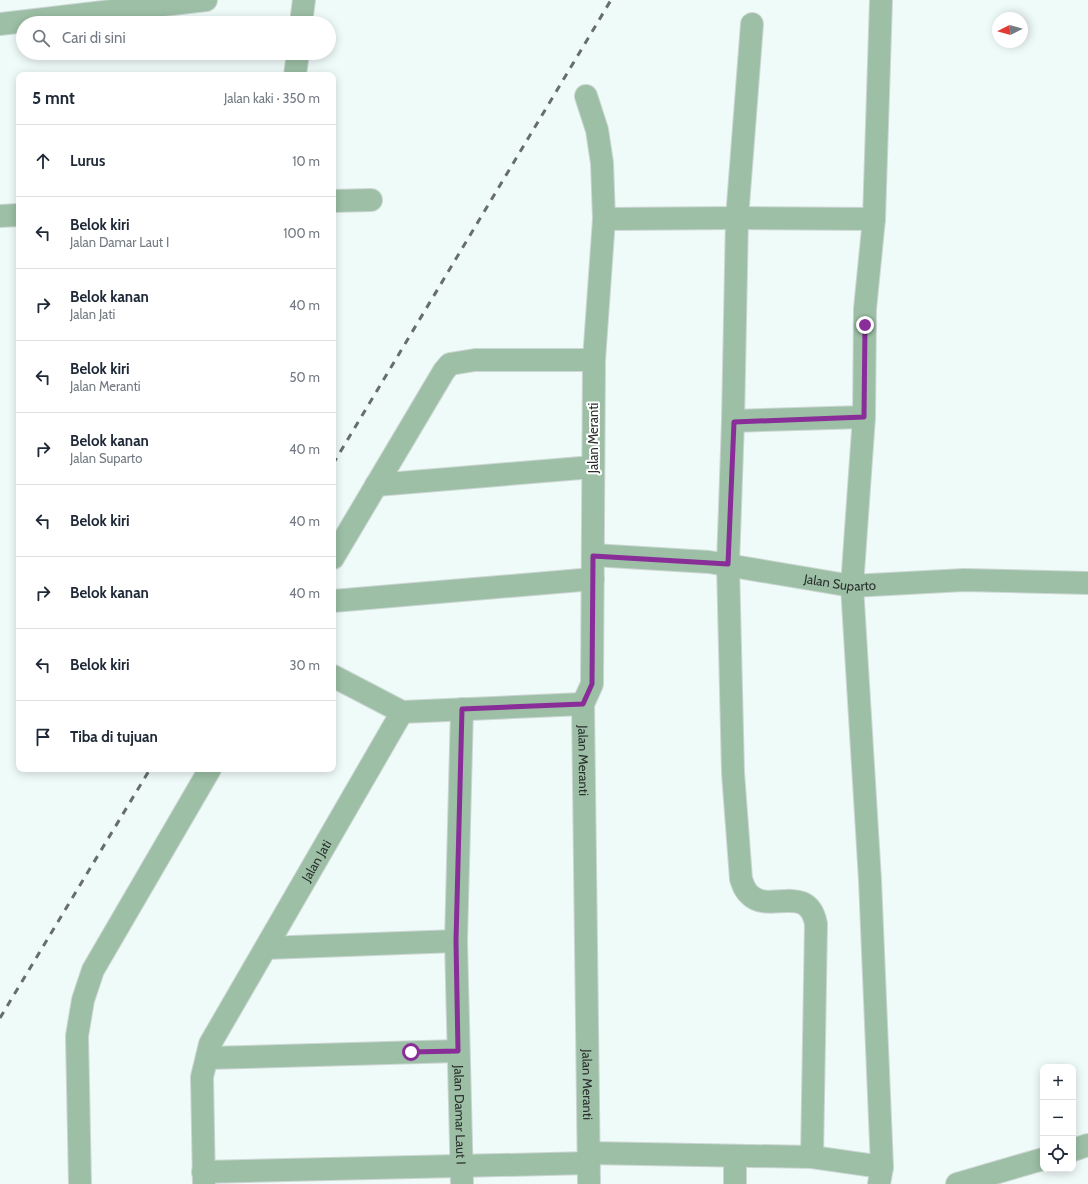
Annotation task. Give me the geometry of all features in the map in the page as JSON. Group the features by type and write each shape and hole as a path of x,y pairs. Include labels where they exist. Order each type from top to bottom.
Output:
{"street":[{"path":"69,16 206,0"},
{"path":"302,16 304,0"},
{"path":"203,1181 462,1175 735,1156 812,1157 881,1175 870,880 852,586 864,417 865,309 874,219 881,0"},
{"path":"0,24 16,22"},
{"path":"752,24 737,218 734,422 728,564 733,773 741,879 745,890 750,896 757,900 803,902 810,907 814,914 816,924 812,1157"},
{"path":"296,72 297,60"},
{"name":"Jalan Meranti","path":"586,96 597,130 602,163 604,219 594,360 592,684 583,704 589,1167"},
{"path":"336,201 371,200"},
{"path":"0,216 16,215"},
{"path":"604,219 874,219"},
{"path":"336,553 444,371 450,364 475,360 594,360"},
{"path":"734,422 864,417"},
{"path":"376,485 593,467"},
{"name":"Jalan Suparto","path":"593,556 728,564 852,586 964,580 1088,583"},
{"path":"336,601 593,579"},
{"path":"336,678 402,712 583,704"},
{"name":"Jalan Damar Laut I","path":"462,709 456,941 462,1175"},
{"name":"Jalan Jati","path":"203,1181 202,1077 210,1044 402,712"},
{"path":"80,1184 77,1036 83,1000 93,970 208,772"},
{"path":"266,948 456,941"},
{"path":"207,1058 458,1051"},
{"path":"1076,1149 1088,1145"},
{"path":"735,1156 735,1184"},
{"path":"957,1184 1040,1160"}],"railway":[{"path":"336,459 611,0"},
{"path":"0,1018 148,772"}],"route":[{"path":"411,1052 458,1051 456,941 462,709 583,704 592,684 593,556 728,564 734,422 864,417 865,325"}]}
